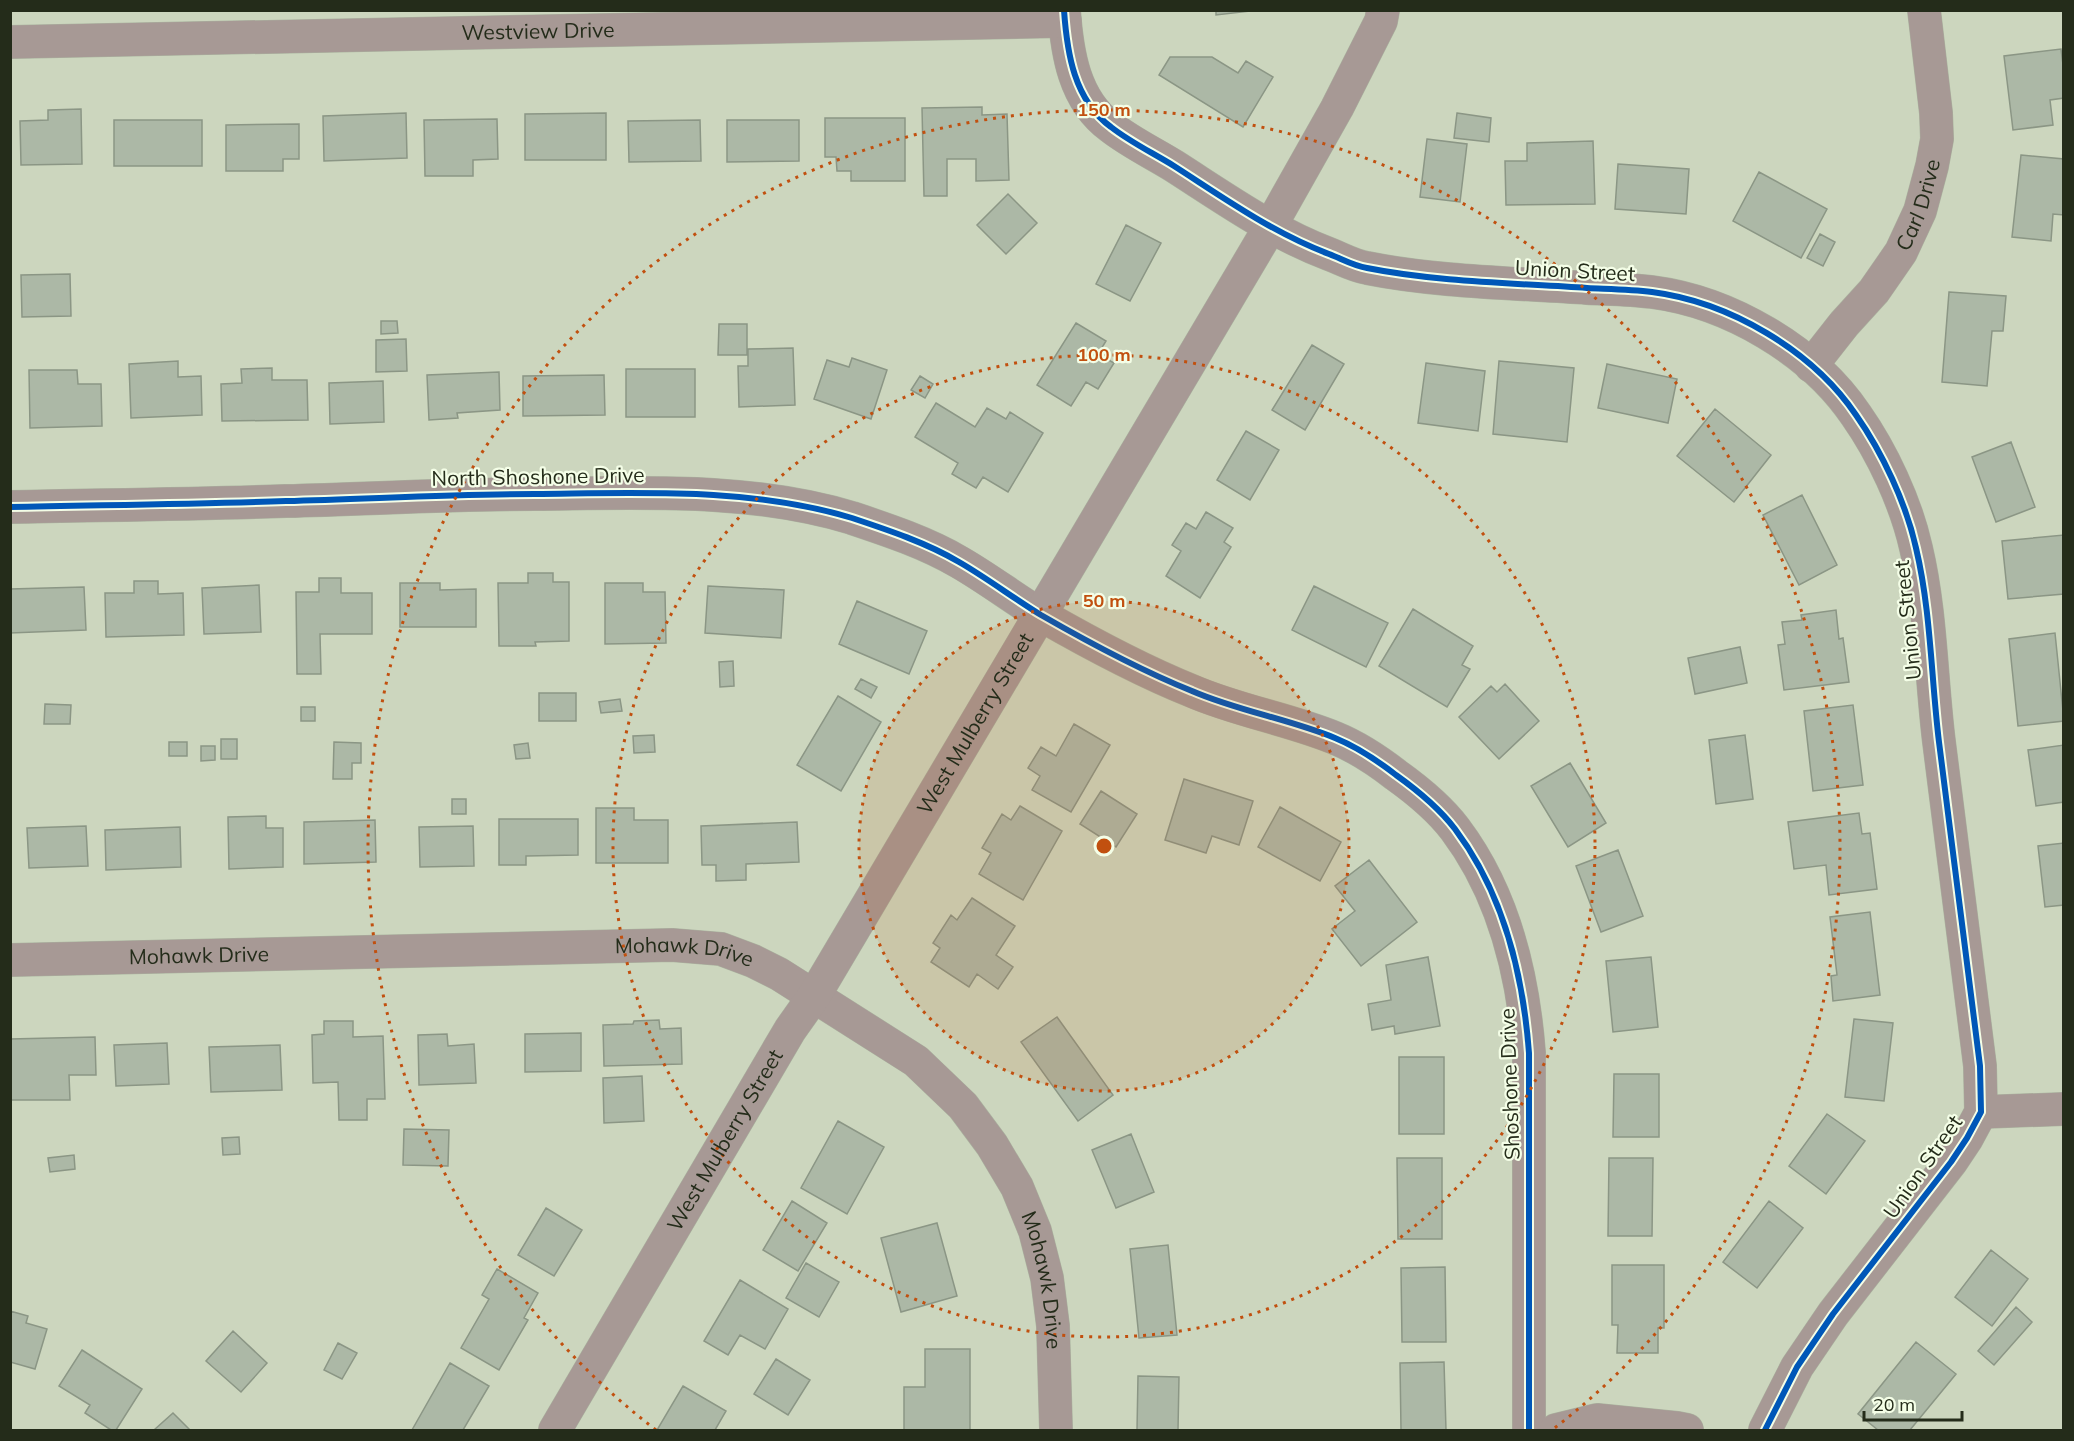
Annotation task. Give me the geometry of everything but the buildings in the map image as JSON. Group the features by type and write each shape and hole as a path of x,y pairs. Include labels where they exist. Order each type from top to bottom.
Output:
{"street":[{"name":"West Mulberry Street","path":"555,1431 790,1030 814,996 1270,227 1337,108 1381,21 1383,10"},
{"name":"Carl Drive","path":"1811,366 1874,291 1901,252 1920,212 1937,139 1924,10"},
{"name":"Union Street","path":"1064,16 1070,59 1080,88 1091,108 1110,127 1233,206 1270,227 1318,250 1364,268 1460,280 1653,292 1701,304 1745,321 1787,346 1824,377 1856,414 1893,478 1916,544 1924,592 1932,689 1980,1066 1981,1112 1951,1162 1833,1314 1797,1367 1766,1431"},
{"name":"Westview Drive","path":"10,42 357,22 1064,16"},
{"name":"North Shoshone Drive","path":"10,507 291,501 440,494 660,493 742,498 801,505 852,518 897,534 955,560 1040,614"},
{"name":"Shoshone Drive","path":"1040,614 1193,692 1339,740 1381,764 1420,793 1454,827 1480,868 1501,912 1516,958 1525,1006 1529,1053 1529,1431"},
{"name":"Mohawk Drive","path":"10,960 672,945 721,949 762,965 916,1061 963,1106 992,1145 1017,1187 1035,1231 1047,1278 1053,1326 1056,1431"},
{"path":"1981,1112 2064,1109"},
{"path":"1556,1431 1597,1420 1687,1431"}],"cycle path":[{"path":"1064,10 1070,59 1081,89 1098,116 1126,138 1288,236 1353,264 1394,273 1448,279 1644,291 1681,297 1710,306 1766,333 1792,350 1816,370 1838,391 1856,415 1884,461 1912,531 1925,596 1936,718 1980,1066 1981,1112 1951,1162 1833,1314 1797,1367 1765,1430"},
{"path":"10,507 473,495 655,493 735,497 813,508 852,518 907,537 947,555 1059,625 1115,656 1173,683 1227,704 1318,731 1367,755 1420,793 1455,829 1486,880 1498,907 1516,964 1529,1053 1529,1430"}]}
